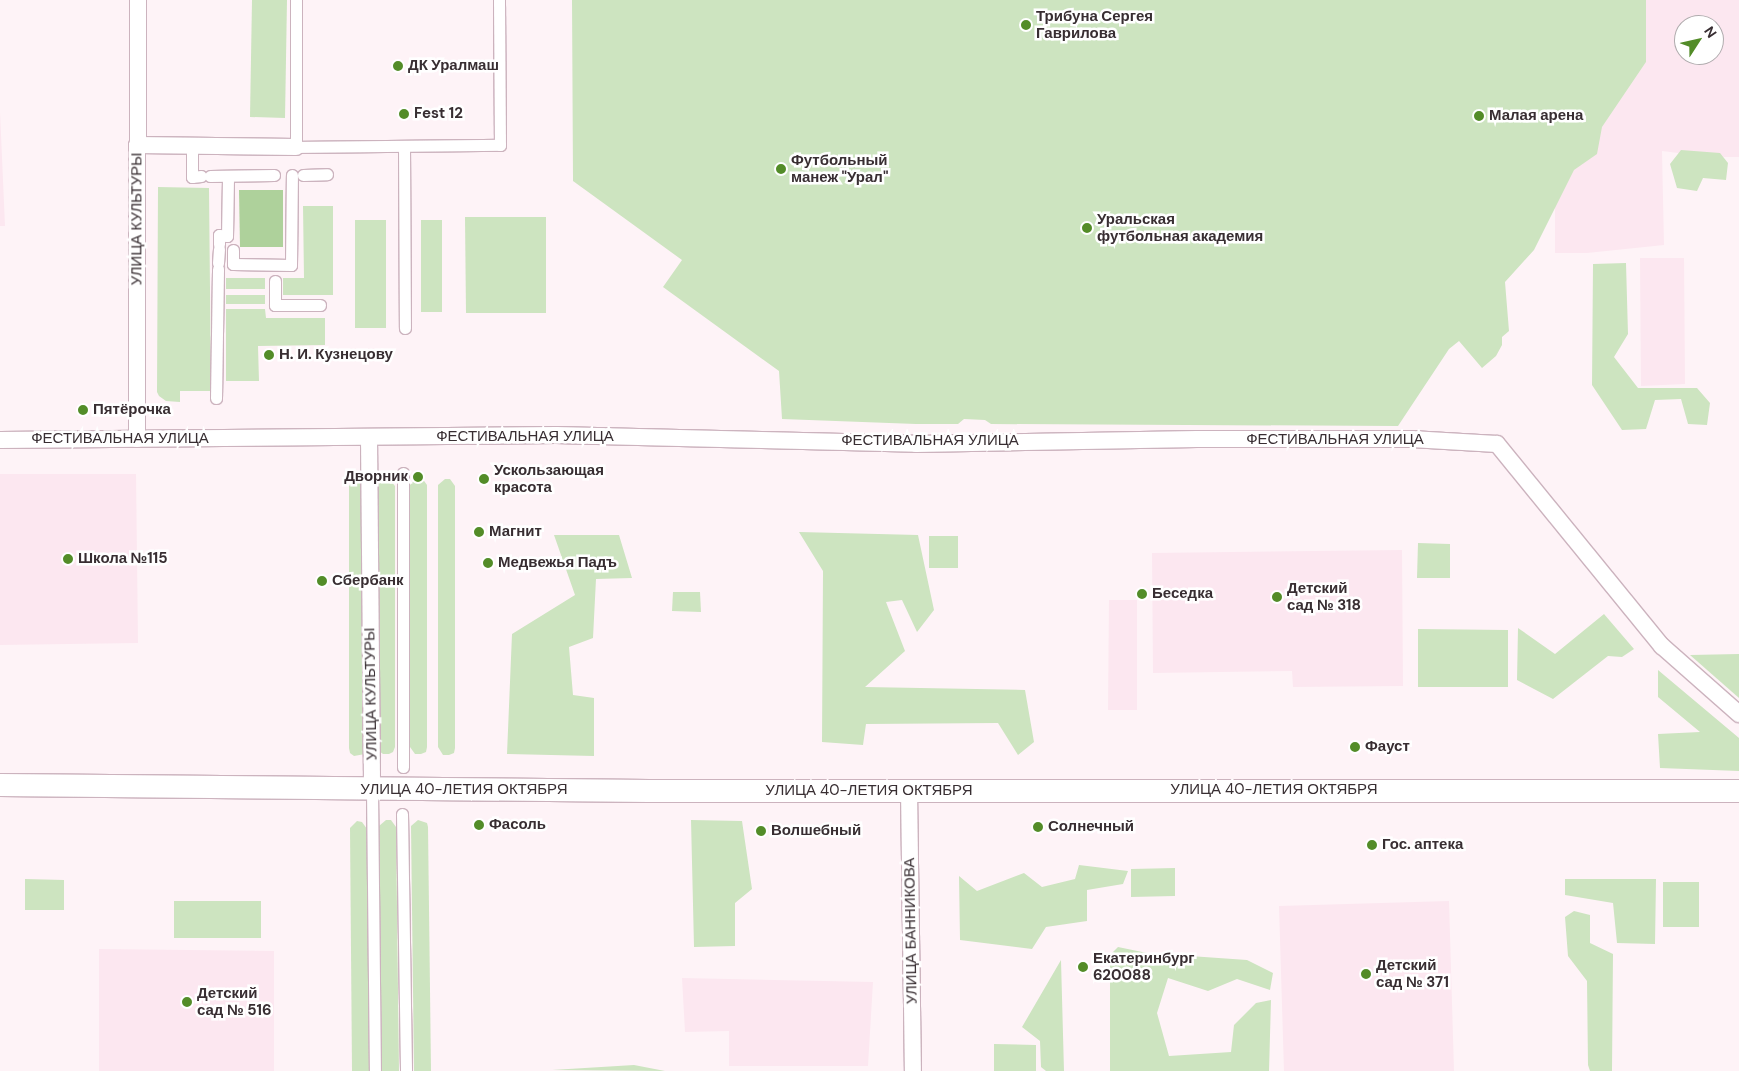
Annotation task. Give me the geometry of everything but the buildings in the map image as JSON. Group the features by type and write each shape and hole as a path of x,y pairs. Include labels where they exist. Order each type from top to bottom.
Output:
{"main road":[{"name":"УЛИЦА 40-ЛЕТИЯ ОКТЯБРЯ","path":"0,785 372,790 1739,791"}],"street":[{"name":"УЛИЦА КУЛЬТУРЫ","path":"137,439 138,0"},
{"path":"296,0 296,147"},
{"path":"137,144 296,147 404,152 504,145 499,0"},
{"path":"192,145 192,177 327,174"},
{"path":"404,152 404,328"},
{"path":"226,245 233,264 275,273 290,265 298,175"},
{"path":"216,398 218,266 226,245 228,176"},
{"path":"275,273 275,305 320,305"},
{"name":"ФЕСТИВАЛЬНАЯ УЛИЦА","path":"0,440 556,435 916,444 1216,439 1411,439 1497,444 1662,646 1739,714"},
{"name":"УЛИЦА КУЛЬТУРЫ","path":"369,437 375,1071"},
{"name":"УЛИЦА КУЛЬТУРЫ","path":"403,473 403,767"},
{"name":"УЛИЦА БАННИКОВА","path":"909,790 913,1071"},
{"path":"402,814 406,1071"}],"shaded area":[{"path":"252,0 287,0 285,118 250,117"},
{"name":"Уральская футбольная академия","path":"572,0 1646,0 1646,62 1602,127 1597,154 1574,170 1534,250 1505,282 1509,331 1502,337 1502,345 1496,356 1482,368 1459,341 1449,349 1398,426 991,424 985,420 964,419 958,424 916,424 782,419 779,371 663,287 682,260 573,181"},
{"path":"1646,0 1739,0 1739,157 1711,157 1662,151 1664,245 1587,253 1555,253 1555,196 1646,62"},
{"path":"0,112 5,226 0,226"},
{"path":"1681,150 1720,153 1728,163 1726,180 1703,178 1697,191 1677,188 1670,164"},
{"path":"158,187 209,188 211,391 180,391 180,402 166,401 157,392"},
{"path":"239,190 283,190 283,247 240,247"},
{"path":"303,206 333,206 333,295 283,295 283,278 304,278"},
{"path":"465,217 546,217 546,313 466,313"},
{"path":"355,220 386,220 386,328 355,328"},
{"path":"421,220 442,220 442,312 421,312"},
{"path":"1640,258 1684,258 1685,384 1641,386"},
{"path":"1626,263 1628,334 1614,357 1638,388 1697,388 1710,403 1707,425 1688,424 1681,399 1655,400 1646,429 1622,430 1592,385 1593,264"},
{"path":"226,278 265,278 265,289 226,289"},
{"path":"226,295 265,295 265,304 226,304"},
{"path":"226,309 265,309 266,318 325,318 325,345 258,346 259,381 226,381"},
{"name":"Школа №115","path":"0,474 136,474 138,643 0,645"},
{"path":"384,478 389,479 395,486 395,747 393,752 389,754 383,754 379,751 378,747 378,485"},
{"path":"417,478 422,478 427,485 427,747 426,752 421,754 415,754 410,747 410,485"},
{"path":"445,479 450,479 455,486 455,748 454,753 449,755 443,755 438,747 438,485"},
{"path":"356,480 365,483 365,754 354,756 350,753 349,748 349,486"},
{"path":"799,532 918,535 934,610 917,632 902,600 886,602 905,651 865,687 1025,690 1034,742 1018,755 998,723 866,724 863,745 822,742 823,571"},
{"path":"554,535 619,535 632,578 596,579 593,638 569,647 573,695 594,698 594,756 507,754 512,634 575,595"},
{"path":"929,536 958,536 958,568 929,568"},
{"path":"1418,543 1450,544 1450,578 1417,578"},
{"name":"Детский сад № 318","path":"1402,550 1403,686 1293,687 1292,671 1153,673 1152,553"},
{"path":"673,592 700,592 701,612 672,611"},
{"path":"1109,600 1137,600 1137,710 1108,710"},
{"path":"1604,614 1634,649 1622,657 1608,656 1553,699 1517,680 1518,628 1555,654"},
{"path":"1418,629 1508,630 1508,687 1418,687"},
{"path":"1739,654 1739,698 1690,655"},
{"path":"1658,670 1739,738 1739,771 1660,768 1658,734 1700,732 1658,697"},
{"path":"386,820 391,820 396,827 399,1071 382,1071 379,826"},
{"path":"418,820 427,823 428,827 431,1071 414,1071 411,826"},
{"path":"691,820 742,821 752,889 735,903 735,946 694,947"},
{"path":"357,821 362,822 367,829 369,1071 352,1071 350,828"},
{"path":"1079,865 1128,871 1123,884 1087,890 1087,921 1046,927 1032,949 960,940 959,876 977,891 1024,873 1042,887 1075,879"},
{"path":"1175,868 1175,896 1131,897 1131,869"},
{"path":"25,879 64,880 64,910 25,910"},
{"path":"1565,879 1656,879 1655,944 1617,943 1613,903 1565,895"},
{"path":"1663,882 1699,882 1699,927 1663,927"},
{"path":"174,901 261,901 261,938 174,938"},
{"name":"Детский сад № 371","path":"1449,901 1454,1071 1284,1071 1279,906"},
{"path":"1574,911 1590,915 1590,943 1613,954 1612,1071 1590,1071 1588,1065 1587,981 1568,956 1565,917"},
{"path":"1118,947 1147,953 1247,960 1273,973 1270,990 1237,979 1208,991 1168,978 1157,1013 1169,1056 1231,1052 1234,1025 1256,1003 1271,1000 1269,1071 1110,1071 1110,955"},
{"name":"Детский сад № 516","path":"99,949 274,951 274,1071 99,1071"},
{"path":"1061,960 1064,1071 1046,1071 1041,1067 1040,1041 1022,1027"},
{"path":"682,978 873,982 868,1066 729,1066 729,1031 685,1032"},
{"path":"994,1044 1036,1045 1036,1071 994,1071"},
{"path":"634,1065 665,1071 552,1070"}],"place":[{"name":"Трибуна Сергея Гаврилова","path":"1026,25"},
{"name":"ДК Уралмаш","path":"398,66"},
{"name":"Fest 12","path":"404,114"},
{"name":"Малая арена","path":"1479,116"},
{"name":"Футбольный манеж \"Урал\"","path":"781,169"},
{"name":"Уральская футбольная академия","path":"1087,228"},
{"name":"Н. И. Кузнецову","path":"269,355"},
{"name":"Пятёрочка","path":"83,410"},
{"name":"Дворник","path":"418,477"},
{"name":"Ускользающая красота","path":"484,479"},
{"name":"Магнит","path":"479,532"},
{"name":"Школа №115","path":"68,559"},
{"name":"Медвежья Падъ","path":"488,563"},
{"name":"Сбербанк","path":"322,581"},
{"name":"Беседка","path":"1142,594"},
{"name":"Детский сад № 318","path":"1277,597"},
{"name":"Фауст","path":"1355,747"},
{"name":"Фасоль","path":"479,825"},
{"name":"Солнечный","path":"1038,827"},
{"name":"Волшебный","path":"761,831"},
{"name":"Гос. аптека","path":"1372,845"},
{"name":"Екатеринбург 620088","path":"1083,967"},
{"name":"Детский сад № 371","path":"1366,974"},
{"name":"Детский сад № 516","path":"187,1002"}]}
